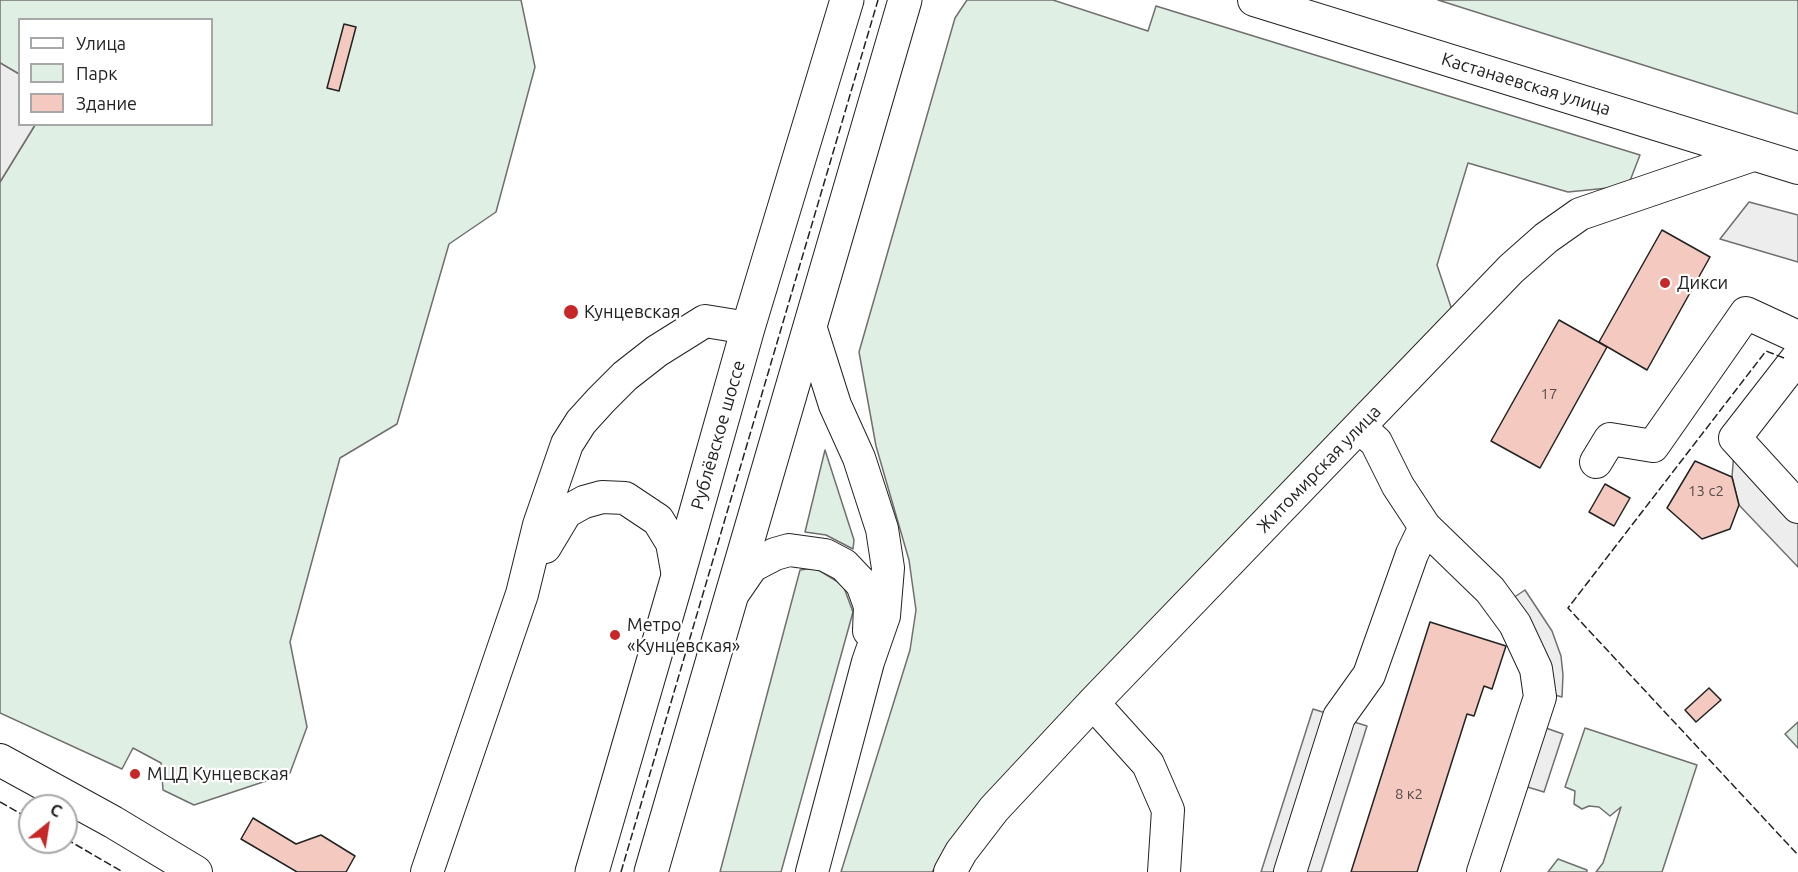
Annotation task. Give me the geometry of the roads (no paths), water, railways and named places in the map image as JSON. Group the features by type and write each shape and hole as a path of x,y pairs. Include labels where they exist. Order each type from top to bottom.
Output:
{"main road":[{"name":"Рублёвское шоссе","path":"592,872 748,328 847,0"},
{"path":"651,872 905,0"}],"street":[{"name":"Кастанаевская улица","path":"1254,0 1798,168"},
{"name":"Житомирская улица","path":"950,872 960,852 994,809 1511,269 1546,238 1580,214 1753,155"},
{"path":"1596,462 1610,439 1653,446 1746,313 1798,337"},
{"path":"427,872 522,594 539,525 567,444 581,422 625,376 657,351 705,321 748,328"},
{"path":"810,326 835,405 859,458 882,529 888,568 884,616 868,662 812,872"},
{"path":"1798,357 1735,438 1798,507"},
{"path":"1359,427 1376,442 1398,486 1425,527 1490,590 1515,624 1536,669 1540,697 1483,872"},
{"path":"522,594 550,536 566,512 584,502 602,497 625,498 658,520 672,543 678,576"},
{"path":"1290,872 1340,717 1369,675 1412,554 1425,527"},
{"path":"729,599 752,566 775,554 789,550 825,555 844,565 862,584 870,606 868,662"},
{"path":"1093,703 1148,764 1168,810 1164,872"},
{"path":"0,760 113,822 196,872"}],"place":[{"name":"Дикси","path":"1665,283"},
{"name":"Кунцевская","path":"571,312"},
{"name":"Метро «Кунцевская»","path":"615,635"},
{"name":"МЦД Кунцевская","path":"135,774"}]}
